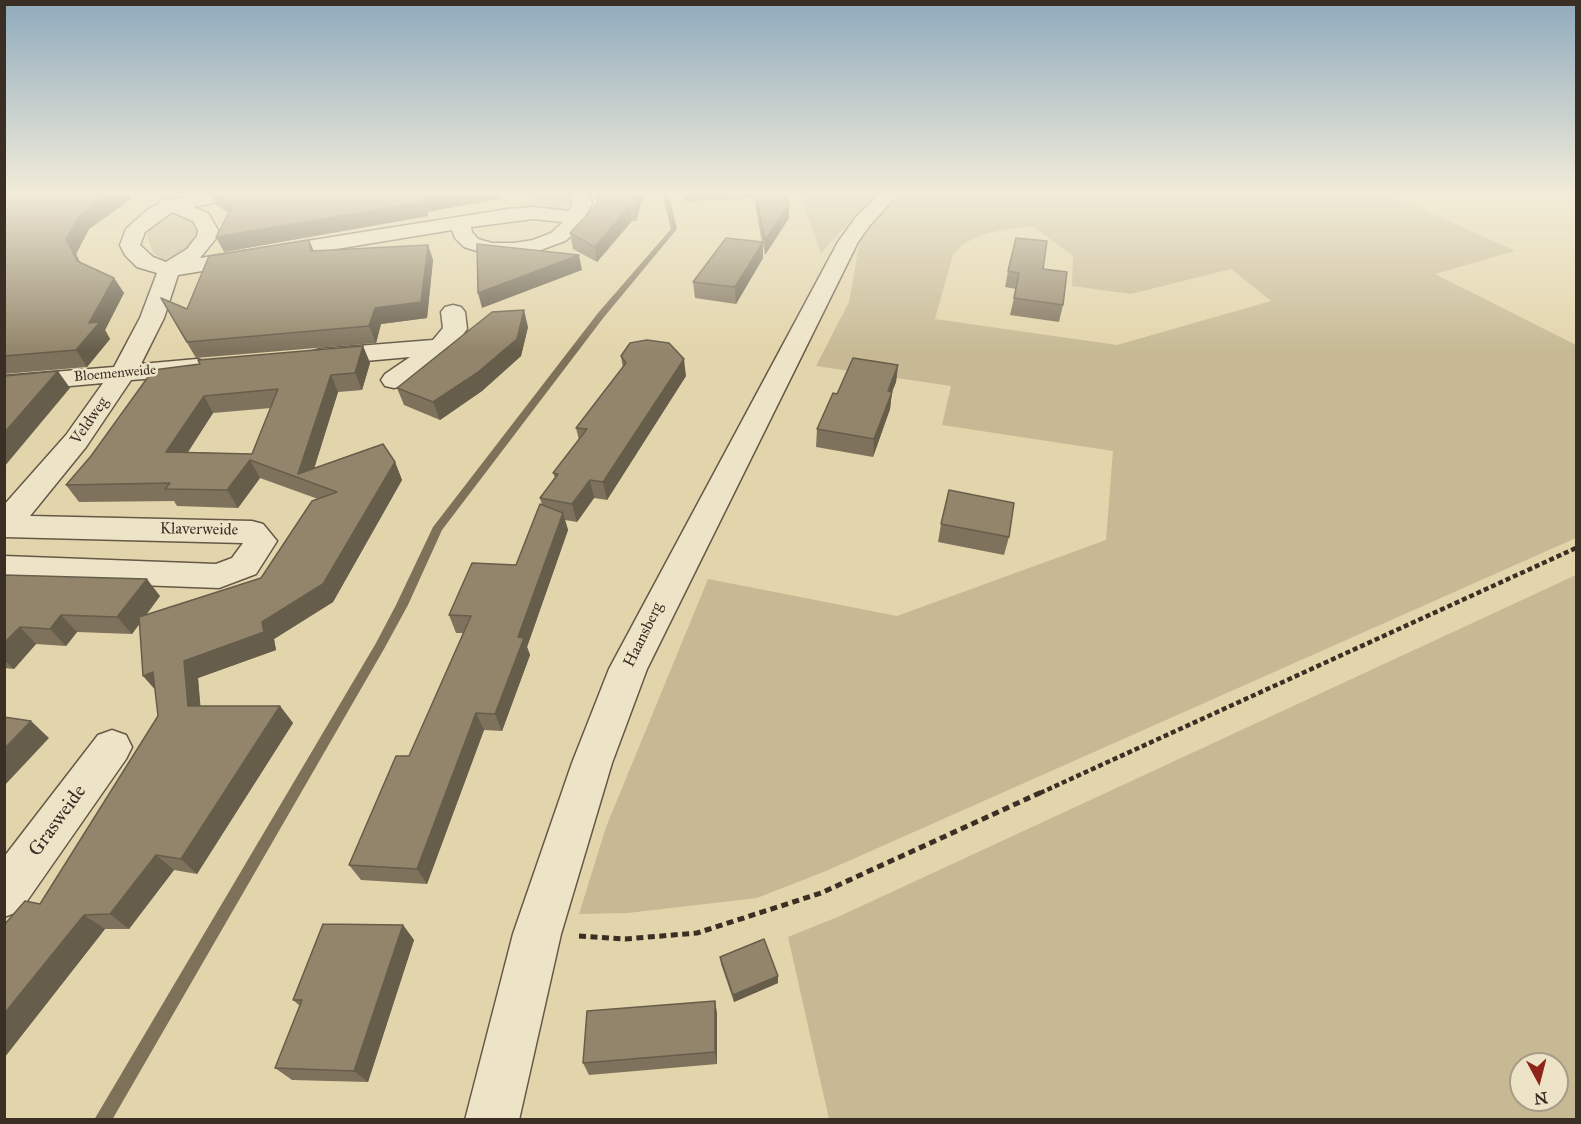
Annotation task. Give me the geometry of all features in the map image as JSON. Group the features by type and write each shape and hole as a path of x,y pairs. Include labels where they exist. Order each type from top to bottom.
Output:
{"street":[{"path":"130,245 132,251 145,262 170,270 319,245"},
{"path":"170,270 202,245"},
{"path":"479,245 490,249 514,249 535,245"},
{"name":"Haansberg","path":"492,1119 537,934 592,763 640,641 846,245"},
{"name":"Veldweg","path":"5,526 76,441 123,374 152,318 170,270"},
{"path":"394,380 441,347 455,329 453,312"},
{"path":"299,359 441,347"},
{"name":"Bloemenweide","path":"4,384 217,366"},
{"name":"Klaverweide","path":"4,568 219,576 244,566 261,541 252,532 5,526"},
{"name":"Grasweide","path":"4,895 112,747"}],"path":[{"path":"537,934 625,939 698,933 821,893 1576,548"}],"shaded area":[{"path":"150,245 191,245 173,267 153,253"},
{"path":"818,245 828,245 821,253"},
{"path":"859,245 962,245 953,255 935,319 1117,345 1271,301 1231,269 1131,294 1072,286 1073,256 1059,245 1503,245 1515,251 1435,274 1576,345 1576,538 826,871 757,898 628,913 579,914 606,827 708,579 897,616 1106,540 1113,451 942,425 951,386 816,366 849,302"},
{"path":"1576,575 1576,1119 829,1119 788,937 840,916"}],"building":[{"path":"4,245 69,245 77,261 114,278 89,323 100,322 76,350 4,356"},
{"path":"275,245 310,245 311,251 428,245 421,302 375,308 369,326 187,342 161,298 187,309 209,256"},
{"path":"477,245 579,255 478,293"},
{"path":"720,245 761,245 735,287 693,282"},
{"path":"1014,245 1046,245 1043,269 1067,272 1063,305 1014,298 1019,273 1008,271"},
{"path":"524,310 517,339 477,373 433,402 397,388 492,312"},
{"path":"647,340 669,343 684,359 603,482 590,480 572,504 540,498 558,474 553,473 587,429 576,428 626,363 621,356 630,343"},
{"path":"363,346 355,373 331,375 298,474 383,444 395,462 323,584 262,622 264,632 184,661 188,706 280,706 181,859 156,855 110,914 84,915 4,1014 4,925 25,901 40,904 158,716 153,672 143,676 139,617 261,578 312,501 337,492 250,460 227,490 165,489 170,483 66,485 91,456 153,370 200,364 198,360","holes":["278,389 252,454 166,452 204,396"]},
{"path":"853,358 898,365 888,391 892,392 874,439 817,429 833,393 837,394"},
{"path":"58,371 4,433 4,376"},
{"path":"949,490 1014,503 1009,537 941,524"},
{"path":"540,504 563,513 518,637 524,638 495,714 476,713 417,869 349,865 396,756 409,756 471,616 449,615 472,563 516,565"},
{"path":"4,575 147,579 117,617 61,615 50,629 20,627 4,643"},
{"path":"4,717 31,721 4,749"},
{"path":"323,924 403,925 354,1071 275,1068 302,1000 293,1000"},
{"path":"764,939 778,976 733,995 720,957"},
{"path":"715,1001 715,1052 583,1063 587,1011"}],"waterway":[{"path":"102,1120 380,646 402,605 437,529 601,315 660,245"}]}
